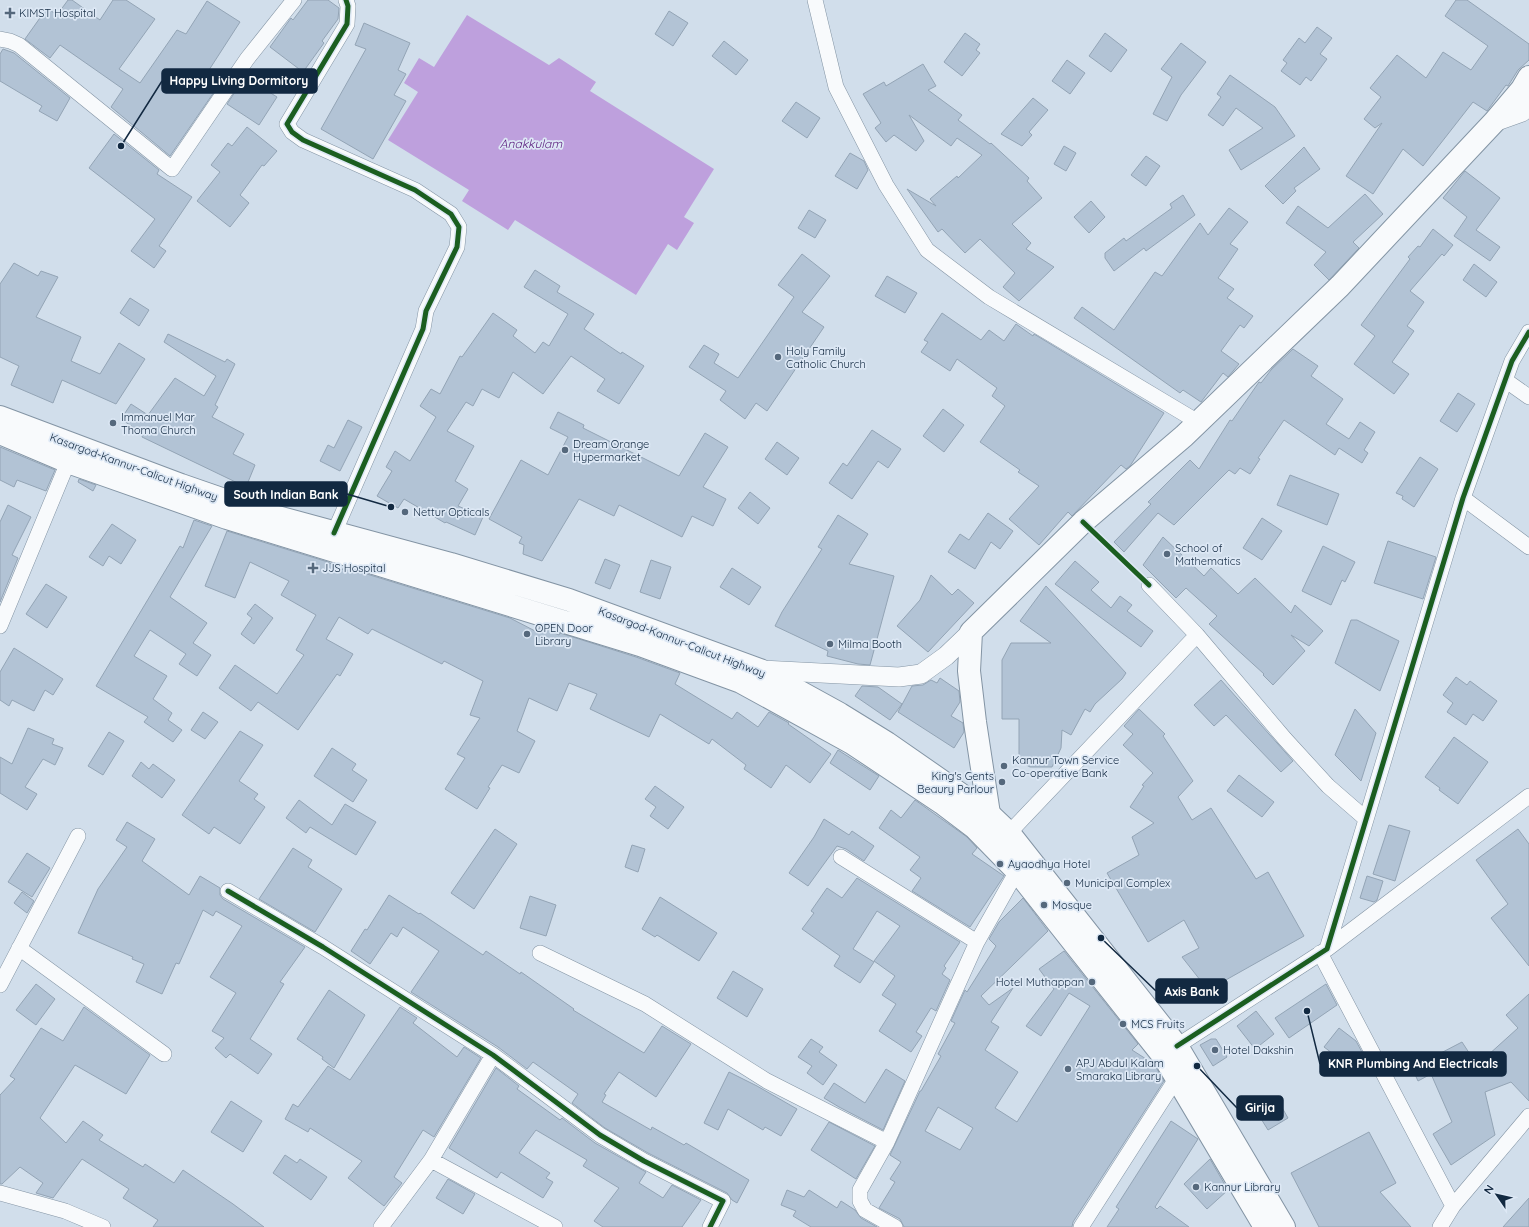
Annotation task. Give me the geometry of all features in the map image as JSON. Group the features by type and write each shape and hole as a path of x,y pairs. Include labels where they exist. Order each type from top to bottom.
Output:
{"main road":[{"path":"989,814 969,671 971,632 1083,522 1198,422 1340,286 1494,122 1522,89 1529,77"},
{"name":"Kasargod-Kannur-Calicut Highway","path":"0,417 181,485 259,512 451,564 569,600 760,670 840,714 887,743 989,814 1017,871 1164,1057 1265,1227"},
{"name":"Kasargod-Kannur-Calicut Highway","path":"0,433 68,462 227,518 625,640 741,682 852,743 942,803 975,828 1002,841 1177,1046 1284,1227"}],"street":[{"path":"0,39 19,45 172,169 247,59 294,0"},
{"path":"334,533 423,329 426,311 457,247 460,227 451,214 415,190 303,140 292,132 287,124 347,24 348,6 346,0"},
{"path":"815,0 836,87 886,185 927,250 989,297 1198,422"},
{"path":"1494,122 1522,112 1529,106"},
{"path":"1453,1206 1323,951 1366,819 1464,498 1512,361 1529,332"},
{"path":"1505,380 1529,397"},
{"path":"0,626 68,462"},
{"path":"1464,498 1529,547"},
{"path":"1149,585 1197,635 1324,781 1366,819"},
{"path":"760,670 899,677 921,674 946,656 971,632"},
{"path":"1002,841 1197,635"},
{"path":"1177,1046 1323,951 1529,796"},
{"path":"0,984 78,836"},
{"path":"841,857 977,942"},
{"path":"895,1227 865,1210 860,1201 860,1190 887,1142 977,942 1017,871"},
{"path":"228,890 323,947 492,1055 600,1135 644,1161 723,1201 710,1227"},
{"path":"19,948 164,1054"},
{"path":"540,953 645,1004 767,1081 887,1142"},
{"path":"381,1227 432,1160 492,1055"},
{"path":"1081,1227 1176,1079"},
{"path":"1440,1227 1453,1206 1529,1116"},
{"path":"432,1160 555,1227"},
{"path":"0,1193 65,1211 103,1227"}],"water":[{"name":"Anakkulam","path":"467,15 549,65 559,58 596,82 590,91 714,169 684,217 694,223 677,250 668,244 636,295 515,220 508,230 462,201 469,190 388,140 418,92 404,83 419,58 434,67"}],"building":[{"path":"68,0 72,0 100,20 113,0 126,0 155,19 119,69 140,83 177,30 186,34 207,1 240,22 209,70 223,79 170,156 111,107 123,89 60,45 50,58 25,39 47,8 57,15"},
{"path":"308,0 328,0 339,8 338,19 322,41 324,43 303,72 270,47 291,18 293,20"},
{"path":"1456,0 1467,0 1529,44 1529,60 1518,70 1508,86 1506,85 1487,111 1473,102 1423,166 1403,149 1373,194 1346,176 1382,123 1375,128 1364,119 1381,97 1370,88 1397,55 1426,78 1443,52 1471,70 1488,46 1445,16"},
{"path":"669,11 688,23 673,46 655,34"},
{"path":"364,23 410,43 398,70 406,74 394,95 406,101 373,159 321,129 366,49 355,45"},
{"path":"1317,27 1332,38 1320,54 1327,59 1311,81 1306,77 1300,85 1281,71 1287,63 1283,60 1299,38 1305,43"},
{"path":"965,33 980,44 976,50 980,53 962,76 944,62"},
{"path":"1105,33 1127,50 1111,72 1089,56"},
{"path":"724,41 748,60 736,75 712,56"},
{"path":"1181,43 1206,62 1181,95 1167,121 1153,114 1172,77 1161,69"},
{"path":"3,49 14,53 70,98 57,121 39,111 42,106 0,81 0,54"},
{"path":"1067,60 1085,73 1070,94 1052,81"},
{"path":"923,64 936,86 928,90 962,115 958,120 990,144 991,143 1029,178 1027,181 1042,198 1012,224 1031,243 1026,249 1054,267 1019,301 1003,287 1015,273 980,239 965,253 942,229 938,232 907,189 936,206 930,199 957,176 958,178 982,155 957,138 951,146 909,115 924,141 916,151 894,135 886,142 875,128 881,123 863,94 884,82 886,86"},
{"path":"1230,75 1275,107 1295,136 1241,170 1229,150 1263,128 1236,108 1223,126 1208,115 1221,97 1217,94"},
{"path":"250,80 277,97 259,125 227,104 237,89 242,92"},
{"path":"1033,98 1048,110 1029,132 1032,135 1022,146 1001,134"},
{"path":"796,102 820,118 807,138 782,121"},
{"path":"247,127 277,151 264,166 262,165 240,195 249,203 230,227 197,201 220,172 211,165 228,143 232,146"},
{"path":"114,134 159,170 157,174 192,197 159,246 166,251 154,268 131,251 155,219 89,168"},
{"path":"1064,146 1076,153 1066,171 1054,164"},
{"path":"1304,147 1320,169 1294,188 1296,191 1283,204 1265,186"},
{"path":"850,153 864,161 868,170 857,189 835,176"},
{"path":"1146,156 1160,166 1146,186 1131,175"},
{"path":"1465,171 1500,198 1476,230 1500,247 1490,261 1454,236 1467,217 1443,198"},
{"path":"1365,194 1383,214 1353,242 1359,248 1329,280 1314,265 1326,252 1286,223 1298,206 1328,228"},
{"path":"1183,195 1195,215 1146,251 1144,248 1114,271 1105,258 1105,253 1124,238 1126,241 1172,208 1170,204"},
{"path":"1091,201 1105,217 1089,233 1074,217"},
{"path":"1229,208 1248,222 1230,244 1238,249 1218,278 1234,289 1227,298 1253,316 1244,328 1240,325 1221,351 1239,364 1228,377 1223,373 1201,402 1183,390 1180,393 1074,318 1082,307 1114,330 1155,272 1162,276 1200,223 1208,235"},
{"path":"809,210 826,220 815,238 798,228"},
{"path":"1433,229 1453,245 1444,256 1442,254 1410,291 1424,302 1407,326 1414,331 1392,362 1409,374 1394,394 1354,364 1375,336 1361,325 1410,259 1408,257 1418,246 1420,247"},
{"path":"802,254 830,276 802,312 824,327 767,411 756,403 745,419 720,400 726,391 689,367 704,345 719,354 714,363 738,378 794,297 778,285"},
{"path":"14,263 38,276 41,271 58,277 36,317 81,337 71,361 100,374 119,343 145,359 116,404 62,380 53,403 11,385 19,366 0,357 0,284"},
{"path":"1474,264 1497,282 1486,297 1463,280"},
{"path":"535,270 560,286 557,292 594,314 584,329 621,354 622,352 644,366 619,404 597,391 605,379 571,356 543,394 513,372 499,398 482,389 473,406 466,402 447,431 474,446 455,481 468,489 458,506 483,517 475,535 446,522 445,523 404,499 398,508 377,496 392,471 386,467 395,451 410,461 436,417 420,406 431,389 440,394 460,356 462,357 493,313 517,330 513,336 535,353 543,342 549,346 568,314 524,287"},
{"path":"887,276 917,293 905,313 875,296"},
{"path":"130,298 149,310 139,326 120,313"},
{"path":"942,313 981,340 989,330 1004,341 1016,324 1033,336 1034,334 1164,413 1130,466 1126,469 1121,465 1072,516 1068,512 1039,545 1009,519 1039,486 1018,472 1020,470 980,442 1005,406 992,396 997,388 957,359 950,371 921,352 928,342 924,340"},
{"path":"168,334 225,362 227,359 235,364 215,405 218,407 212,417 244,434 233,454 255,465 246,487 142,437 143,434 121,419 131,404 148,415 175,378 204,396 216,376 164,342"},
{"path":"1293,349 1318,366 1311,376 1343,399 1326,424 1349,439 1360,422 1375,432 1364,450 1368,453 1362,463 1339,448 1335,455 1284,420 1258,458 1260,459 1250,474 1240,468 1235,474 1229,470 1174,525 1158,513 1124,552 1114,542 1151,504 1148,502 1190,460 1199,469 1230,420 1232,421 1259,382 1261,383 1271,370"},
{"path":"1458,393 1475,404 1457,432 1440,421"},
{"path":"943,409 964,425 944,452 923,436"},
{"path":"558,412 584,425 583,428 679,476 705,433 728,447 703,487 726,499 713,526 692,516 682,537 619,505 614,516 579,499 542,561 523,554 524,545 519,543 522,537 489,519 521,460 548,475 568,437 550,428"},
{"path":"348,420 362,427 340,471 320,461 328,445 334,448"},
{"path":"872,430 901,449 888,468 878,461 852,499 829,483 843,463 847,466"},
{"path":"777,442 799,458 787,475 765,459"},
{"path":"0,447 55,470 46,491 17,480 14,487 0,480"},
{"path":"1420,457 1438,469 1414,507 1402,499 1403,496 1396,493"},
{"path":"1290,475 1339,494 1327,525 1277,505"},
{"path":"79,479 96,485 93,491 78,482"},
{"path":"750,492 770,508 758,524 738,508"},
{"path":"8,505 31,517 12,555 18,558 0,602 0,522"},
{"path":"988,513 1013,531 1000,549 991,542 975,569 948,552 960,534 969,540"},
{"path":"838,515 868,534 849,564 894,576 870,665 858,664 827,656 828,651 775,626 782,612 822,549 818,547"},
{"path":"1262,518 1282,531 1262,560 1243,548"},
{"path":"194,520 212,526 170,597 207,623 193,643 211,655 197,676 179,664 186,654 150,630 134,656 167,676 153,699 172,713 168,720 182,730 173,742 144,722 148,717 96,686 180,546 183,548"},
{"path":"112,524 136,540 121,564 109,556 103,566 89,557"},
{"path":"227,531 328,562 342,570 344,567 510,618 537,632 540,627 559,635 560,633 636,657 680,673 675,684 732,719 737,712 758,727 769,712 789,723 788,724 831,754 810,783 786,765 771,788 744,769 746,765 712,739 709,744 660,714 649,737 590,709 597,694 569,683 557,711 529,698 517,731 535,741 519,773 502,765 488,787 490,788 477,809 445,789 465,758 457,754 480,718 470,715 483,681 444,661 442,664 372,629 368,634 339,617 326,639 353,654 340,676 337,674 298,730 258,702 251,711 219,688 235,665 277,694 304,655 296,650 316,615 281,595 289,581 250,562 235,598 205,586"},
{"path":"1163,537 1204,576 1211,568 1238,594 1255,578 1291,613 1295,605 1323,631 1309,646 1291,635 1305,651 1273,685 1263,675 1264,674 1209,624 1217,616 1186,588 1176,598 1143,565"},
{"path":"1388,541 1436,557 1423,599 1374,583"},
{"path":"1323,546 1355,562 1345,582 1342,580 1331,605 1302,591"},
{"path":"605,559 620,565 610,589 595,583"},
{"path":"651,560 671,567 660,599 640,592"},
{"path":"1075,561 1099,582 1091,590 1111,608 1120,596 1132,605 1127,611 1153,631 1141,647 1055,584"},
{"path":"732,568 761,587 749,605 720,587"},
{"path":"931,575 952,595 958,589 974,603 928,652 897,626 920,600"},
{"path":"46,584 67,597 47,628 26,614"},
{"path":"1046,586 1126,673 1122,679 1095,704 1090,712 1085,709 1071,735 1062,730 1061,748 1052,767 1030,767 1019,761 1019,719 1002,719 1002,660 1011,643 1051,643 1020,621"},
{"path":"255,604 273,618 254,644 241,634 252,618 247,614"},
{"path":"1351,620 1357,620 1399,641 1380,691 1335,663"},
{"path":"14,648 63,679 53,695 45,690 34,711 12,700 9,706 0,700 0,672"},
{"path":"1456,677 1467,685 1470,681 1497,701 1483,721 1473,714 1466,725 1447,712 1453,703 1443,695"},
{"path":"940,678 959,691 960,702 951,716 963,723 964,732 954,748 898,712 912,686 923,685 931,680 937,683"},
{"path":"1221,680 1293,761 1281,772 1226,715 1214,726 1194,705"},
{"path":"862,686 878,687 902,704 890,720 855,696"},
{"path":"1139,709 1165,734 1163,736 1193,781 1178,797 1192,820 1211,808 1256,879 1268,872 1304,936 1208,990 1182,957 1199,948 1184,920 1148,942 1107,873 1139,855 1132,837 1154,823 1130,807 1144,786 1142,785 1153,773 1123,745 1133,734 1124,726"},
{"path":"1355,709 1376,733 1361,781 1335,755"},
{"path":"203,712 218,722 205,739 191,730"},
{"path":"28,728 54,739 52,744 63,748 55,765 43,759 25,787 37,794 27,810 0,793 0,757 12,764"},
{"path":"240,731 263,745 239,781 258,794 254,799 265,807 240,844 214,827 209,834 182,815"},
{"path":"109,732 124,741 103,775 88,766"},
{"path":"1454,737 1488,762 1458,804 1425,777"},
{"path":"332,748 356,764 352,770 367,780 353,802 314,776"},
{"path":"838,750 879,776 870,790 830,763"},
{"path":"141,762 149,769 153,764 175,780 162,798 132,776"},
{"path":"1239,775 1274,802 1262,817 1227,791"},
{"path":"655,786 684,807 668,829 650,816 656,807 645,799"},
{"path":"299,800 332,825 345,804 376,822 356,855 310,827 306,833 286,818"},
{"path":"915,800 967,837 977,848 972,854 1004,876 970,927 912,891 921,878 910,870 920,857 879,828 891,810 901,818"},
{"path":"824,819 849,835 852,831 874,846 864,861 846,849 837,846 808,886 789,873 814,837"},
{"path":"127,822 155,839 142,861 189,895 200,876 220,888 220,895 223,899 305,947 280,982 284,984 250,1039 272,1054 258,1074 230,1054 226,1058 215,1048 224,1038 212,1031 236,993 210,977 242,926 216,911 213,916 203,910 179,964 176,963 162,994 136,982 144,964 132,959 133,957 78,933 98,889 127,847 116,840"},
{"path":"1389,825 1410,831 1395,881 1373,874"},
{"path":"495,829 517,844 474,909 451,893"},
{"path":"1518,829 1529,844 1529,966 1491,918 1508,904 1476,860"},
{"path":"632,845 645,849 638,872 625,867"},
{"path":"293,848 312,860 308,867 342,889 315,932 259,899"},
{"path":"27,853 50,868 32,897 8,882"},
{"path":"1367,876 1383,881 1377,900 1374,902 1360,898"},
{"path":"857,878 960,942 944,966 946,968 942,974 950,980 936,1011 931,1008 916,1032 922,1036 911,1052 879,1031 896,1004 882,995 895,976 874,961 900,926 877,911 853,949 874,962 860,983 834,966 840,956 802,929 814,913 811,911 827,888 842,898"},
{"path":"22,892 34,901 27,913 14,903"},
{"path":"389,895 419,914 420,913 483,955 486,951 520,974 521,972 574,1009 573,1010 644,1053 662,1026 691,1044 656,1097 619,1072 604,1094 606,1095 602,1102 651,1130 652,1127 684,1145 686,1143 749,1180 737,1203 732,1200 727,1193 648,1153 605,1128 572,1103 578,1094 533,1062 527,1069 498,1047 411,992 439,951 403,927 397,937 391,933 370,964 351,951 365,929 367,930"},
{"path":"530,896 556,905 546,936 520,928"},
{"path":"660,897 717,933 699,961 657,935 655,937 642,929"},
{"path":"1023,898 1048,931 981,996 989,1005 1013,988 991,1022 999,1027 985,1050 1018,1072 995,1108 1017,1122 1090,1006 1069,993 1041,1036 1026,1026 1054,989 1039,969 1064,951 1138,1044 1132,1050 1154,1064 1164,1081 1073,1222 1072,1227 904,1227 900,1219 879,1208 895,1182 890,1179 901,1162 890,1155 920,1091 941,1056 938,1054 955,1023 951,1021 965,990 967,992 996,946 989,939 999,922","holes":["938,1107 973,1128 960,1150 925,1131"]},
{"path":"733,971 763,989 747,1017 717,998"},
{"path":"36,984 55,999 36,1025 16,1010"},
{"path":"1326,984 1337,1005 1289,1038 1275,1018"},
{"path":"329,990 365,1015 334,1068 322,1059 323,1057 297,1039"},
{"path":"1529,994 1529,1101 1511,1082 1485,1092 1495,1135 1451,1165 1433,1134 1452,1122 1431,1074 1418,1081 1412,1068 1462,1042 1477,1065 1518,1028 1506,1015"},
{"path":"84,1007 150,1055 126,1094 75,1065 40,1118 66,1143 83,1121 103,1135 99,1140 143,1167 145,1164 174,1183 183,1170 264,1227 153,1227 158,1220 123,1198 129,1189 82,1159 53,1198 36,1193 43,1183 20,1167 2,1184 0,1184 0,1095 15,1079 10,1076 41,1028 63,1041"},
{"path":"400,1007 417,1018 413,1023 457,1057 464,1047 481,1058 434,1137 423,1130 394,1177 402,1183 384,1206 348,1178 362,1161 310,1128 308,1132 285,1119 293,1104 298,1107 328,1066 350,1080"},
{"path":"1256,1011 1274,1034 1255,1049 1237,1026"},
{"path":"1339,1028 1356,1041 1363,1054 1352,1068 1324,1047"},
{"path":"811,1039 823,1047 819,1052 837,1065 823,1085 807,1073 812,1066 798,1057"},
{"path":"1211,1039 1216,1039 1227,1057 1213,1066 1200,1045"},
{"path":"496,1068 519,1086 517,1089 560,1120 562,1118 595,1143 646,1172 639,1183 663,1198 672,1185 701,1200 682,1227 603,1227 594,1221 619,1188 583,1166 587,1160 536,1130 519,1153 550,1173 546,1178 553,1182 543,1198 501,1172 497,1178 449,1148"},
{"path":"886,1069 905,1081 883,1130 824,1098 834,1083 865,1103"},
{"path":"729,1072 797,1109 781,1136 765,1127 763,1130 728,1109 718,1130 704,1123"},
{"path":"1276,1097 1288,1118 1268,1130 1255,1109"},
{"path":"231,1101 262,1121 243,1152 211,1132"},
{"path":"1171,1121 1198,1139 1155,1207 1157,1209 1160,1206 1189,1227 1107,1227 1119,1209 1116,1207"},
{"path":"829,1122 875,1146 856,1179 811,1150"},
{"path":"1369,1132 1396,1183 1380,1192 1411,1227 1319,1227 1291,1173"},
{"path":"285,1155 297,1163 300,1159 327,1177 311,1200 273,1173"},
{"path":"1210,1159 1228,1190 1207,1209 1184,1184"},
{"path":"448,1179 475,1194 463,1214 436,1198"},
{"path":"787,1190 804,1197 809,1190 837,1208 841,1201 855,1210 861,1218 877,1227 811,1227 793,1216 796,1211 781,1205"},
{"path":"1529,1198 1529,1227 1503,1227"}],"cycle path":[{"path":"334,533 423,329 426,311 457,247 459,227 451,214 415,190 303,140 292,132 287,124 347,24 348,6 346,0"},
{"path":"1177,1046 1327,949 1463,498 1512,361 1529,332"},
{"path":"1083,522 1149,585"},
{"path":"228,891 323,947 493,1055 600,1135 644,1161 723,1201 710,1227"}],"place":[{"name":"KIMST Hospital","path":"10,13"},
{"name":"Happy Living Dormitory","path":"121,146"},
{"name":"Holy Family Catholic Church","path":"778,357"},
{"name":"Immanuel Mar Thoma Church","path":"113,423"},
{"name":"Dream Orange Hypermarket","path":"565,450"},
{"name":"South Indian Bank","path":"391,507"},
{"name":"Nettur Opticals","path":"405,512"},
{"name":"School of Mathematics","path":"1167,554"},
{"name":"JJS Hospital","path":"313,568"},
{"name":"OPEN Door Library","path":"527,634"},
{"name":"Milma Booth","path":"830,644"},
{"name":"Kannur Town Service Co-operative Bank","path":"1004,766"},
{"name":"King's Gents Beaury Parlour","path":"1002,782"},
{"name":"Ayaodhya Hotel","path":"1000,864"},
{"name":"Municipal Complex","path":"1067,883"},
{"name":"Mosque","path":"1044,905"},
{"name":"Axis Bank","path":"1101,938"},
{"name":"Hotel Muthappan","path":"1092,982"},
{"name":"KNR Plumbing And Electricals","path":"1307,1011"},
{"name":"MCS Fruits","path":"1123,1024"},
{"name":"Hotel Dakshin","path":"1215,1050"},
{"name":"Girija","path":"1197,1066"},
{"name":"APJ Abdul Kalam Smaraka Library","path":"1068,1069"},
{"name":"Kannur Library","path":"1196,1187"}]}
